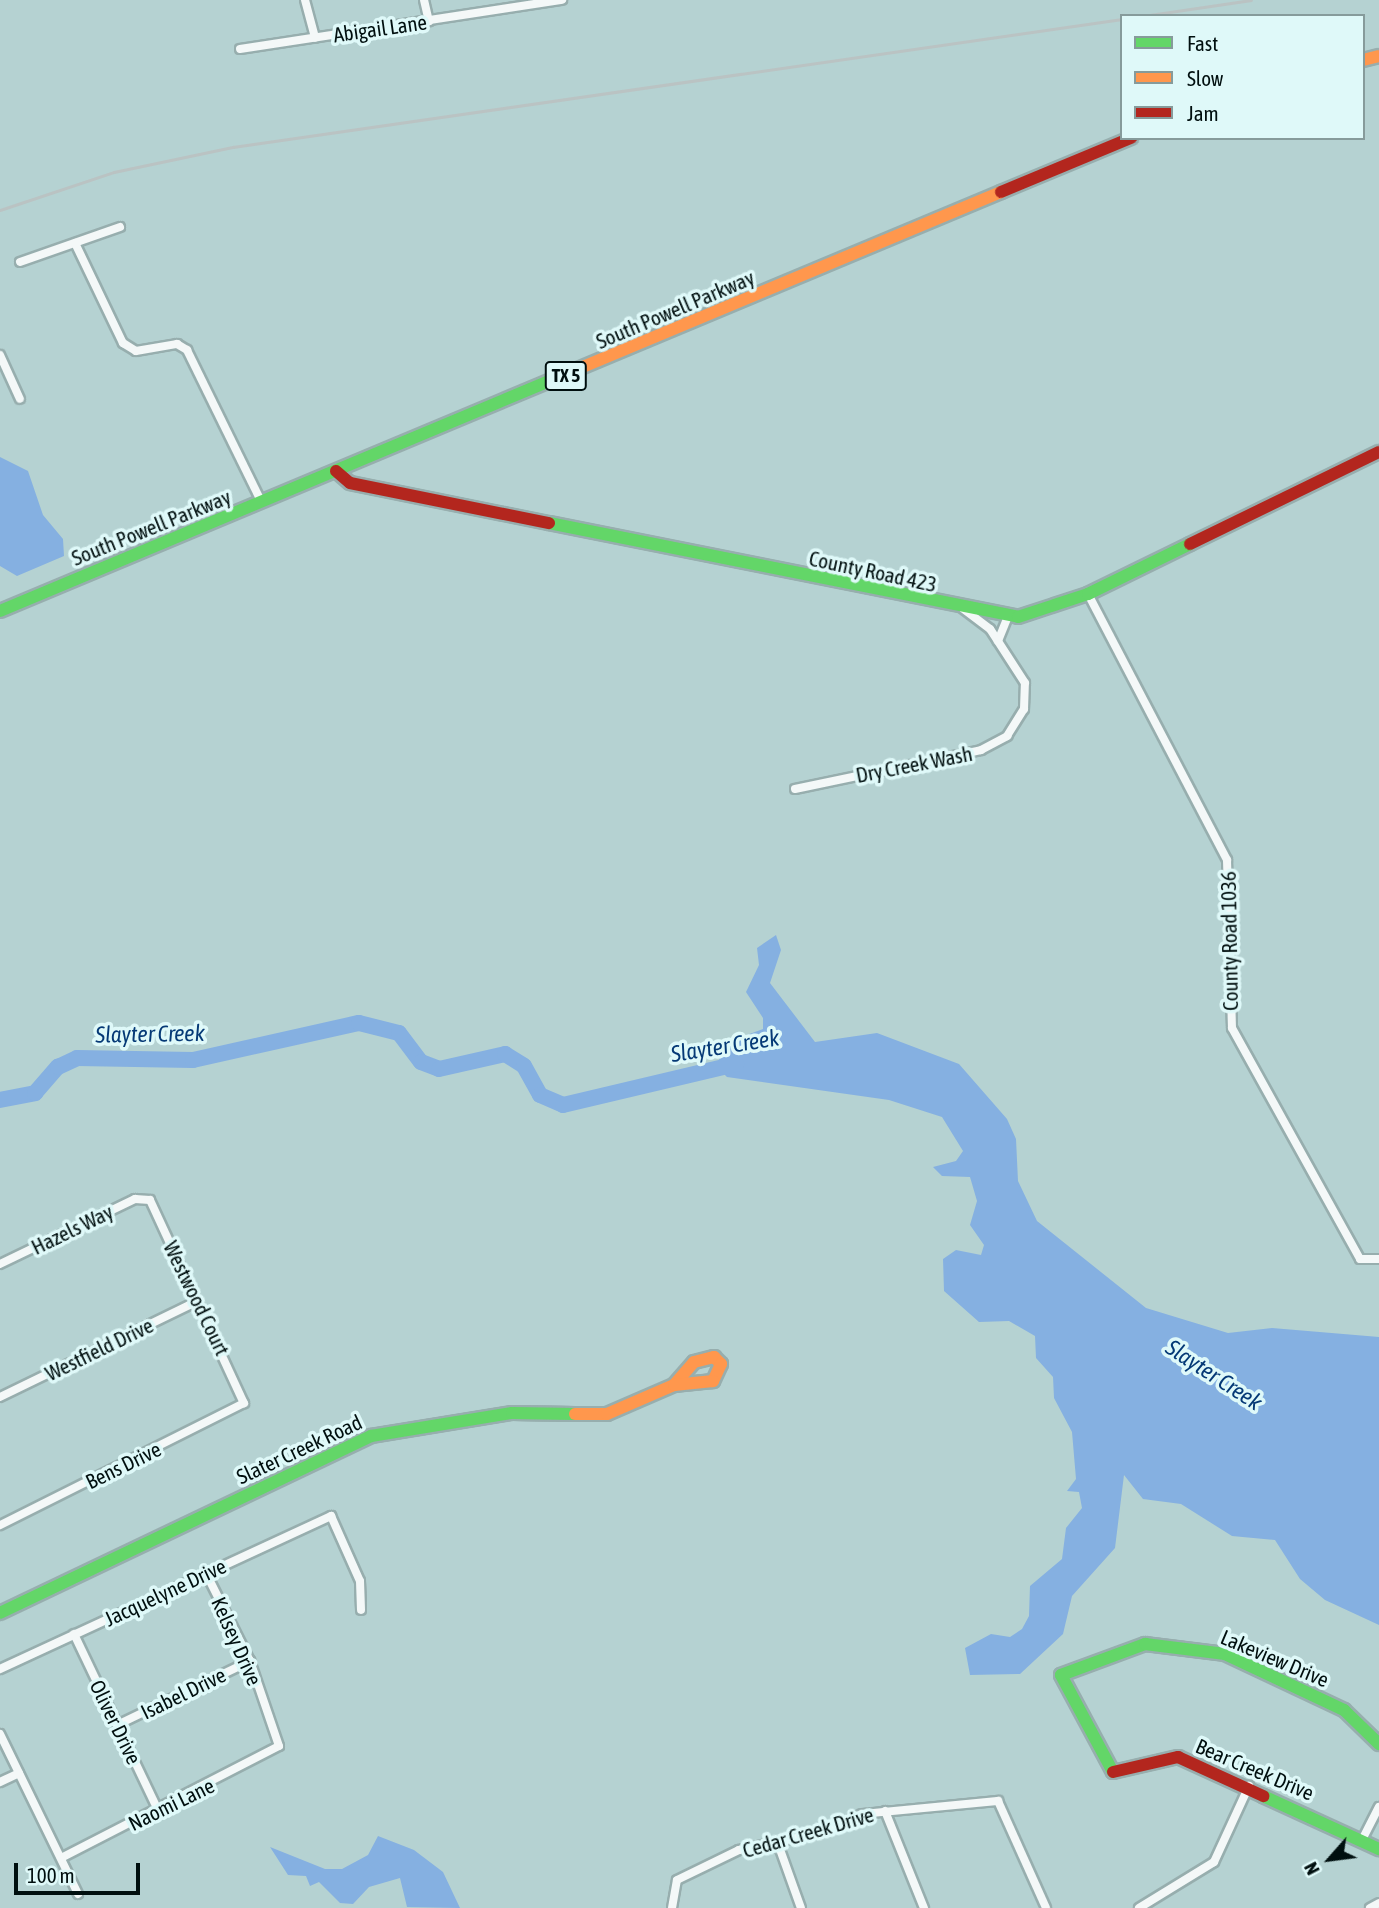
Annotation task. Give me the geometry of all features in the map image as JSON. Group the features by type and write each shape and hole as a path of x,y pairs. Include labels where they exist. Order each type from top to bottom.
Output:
{"street":[{"path":"305,0 315,38"},
{"path":"424,0 429,21"},
{"name":"Abigail Lane","path":"240,49 562,0"},
{"name":"South Powell Parkway","path":"0,611 1125,140"},
{"path":"20,262 120,227"},
{"path":"75,243 123,343 136,351 177,344 187,350 262,503"},
{"path":"0,355 20,399"},
{"name":"County Road 423","path":"336,471 350,483 1008,617 1087,594 1379,452"},
{"name":"County Road 1036","path":"1087,594 1227,860 1230,1023 1353,1249 1363,1262 1379,1259"},
{"name":"Dry Creek Wash","path":"795,789 1002,740 1024,709 1027,690 998,641 962,609"},
{"path":"998,641 1008,617"},
{"name":"Hazels Way","path":"0,1264 144,1197"},
{"name":"Westwood Court","path":"144,1197 198,1301 244,1403"},
{"name":"Westfield Drive","path":"0,1397 198,1301"},
{"name":"Slater Creek Road","path":"0,1613 371,1436 512,1413 607,1414 674,1385"},
{"name":"Bens Drive","path":"0,1525 244,1403"},
{"name":"Jacquelyne Drive","path":"0,1670 331,1516 360,1581 361,1610"},
{"name":"Kelsey Drive","path":"207,1575 250,1661 279,1746"},
{"name":"Oliver Drive","path":"74,1634 158,1810"},
{"name":"Lakeview Drive","path":"1109,1773 1061,1675 1104,1654 1145,1644 1186,1645 1225,1654 1344,1710 1379,1744"},
{"name":"Isabel Drive","path":"117,1725 250,1661"},
{"path":"0,1734 78,1894"},
{"name":"Naomi Lane","path":"61,1858 279,1746"},
{"name":"Bear Creek Drive","path":"1109,1773 1178,1757 1363,1838 1379,1849"},
{"path":"0,1782 19,1773"},
{"path":"1139,1908 1214,1862 1248,1786"},
{"name":"Cedar Creek Drive","path":"672,1908 671,1889 739,1850 885,1811 998,1801 1046,1908"},
{"path":"1363,1838 1379,1807"},
{"path":"885,1811 924,1908"},
{"path":"777,1841 801,1908"},
{"path":"1370,1908 1379,1903"}],"water":[{"path":"0,457 28,471 43,515 63,539 64,556 17,576 0,566"},
{"path":"776,935 781,950 770,983 815,1042 877,1033 959,1064 1007,1119 1016,1139 1018,1181 1037,1221 1146,1308 1228,1333 1272,1328 1379,1337 1379,1625 1325,1600 1300,1579 1275,1540 1232,1536 1181,1504 1143,1499 1124,1475 1115,1548 1072,1596 1063,1634 1020,1674 970,1675 965,1648 991,1634 1010,1637 1022,1629 1029,1616 1030,1586 1062,1559 1066,1528 1082,1508 1079,1492 1067,1491 1076,1479 1072,1432 1054,1398 1053,1377 1036,1358 1035,1336 1009,1321 979,1322 944,1291 943,1259 956,1250 981,1255 984,1245 970,1225 977,1201 970,1177 942,1176 933,1167 956,1161 963,1151 942,1117 889,1100 727,1077 716,1066 728,1042 763,1029 763,1018 746,992 759,965 757,948"},
{"path":"378,1836 414,1850 443,1872 460,1908 407,1907 400,1878 369,1887 353,1904 340,1903 319,1882 310,1886 306,1876 288,1875 270,1847 325,1869 342,1869 368,1855"}],"waterway":[{"name":"Slayter Creek","path":"0,1100 35,1093 58,1067 77,1058 193,1060 359,1023 399,1033 421,1062 439,1069 505,1054 524,1066 540,1095 563,1105 736,1064"}],"railway":[{"path":"1156,14 1251,0"},
{"path":"0,210 114,172 233,147 1120,19"}],"traffic: fast":[{"path":"0,611 566,374"},
{"path":"549,523 1018,617 1088,594 1190,544"},
{"path":"0,1613 371,1436 512,1413 575,1414"},
{"path":"1113,1772 1061,1675 1145,1644 1225,1654 1344,1710 1379,1744"},
{"path":"1263,1796 1379,1849"}],"traffic: slow":[{"path":"1365,60 1379,56"},
{"path":"566,374 1001,192"},
{"path":"575,1414 607,1414 674,1385 694,1362 714,1357 721,1364 713,1381 674,1385"}],"traffic: jam":[{"path":"1001,192 1126,140"},
{"path":"1190,544 1379,452"},
{"path":"336,471 350,483 549,523"},
{"path":"1113,1772 1178,1757 1263,1796"}]}
